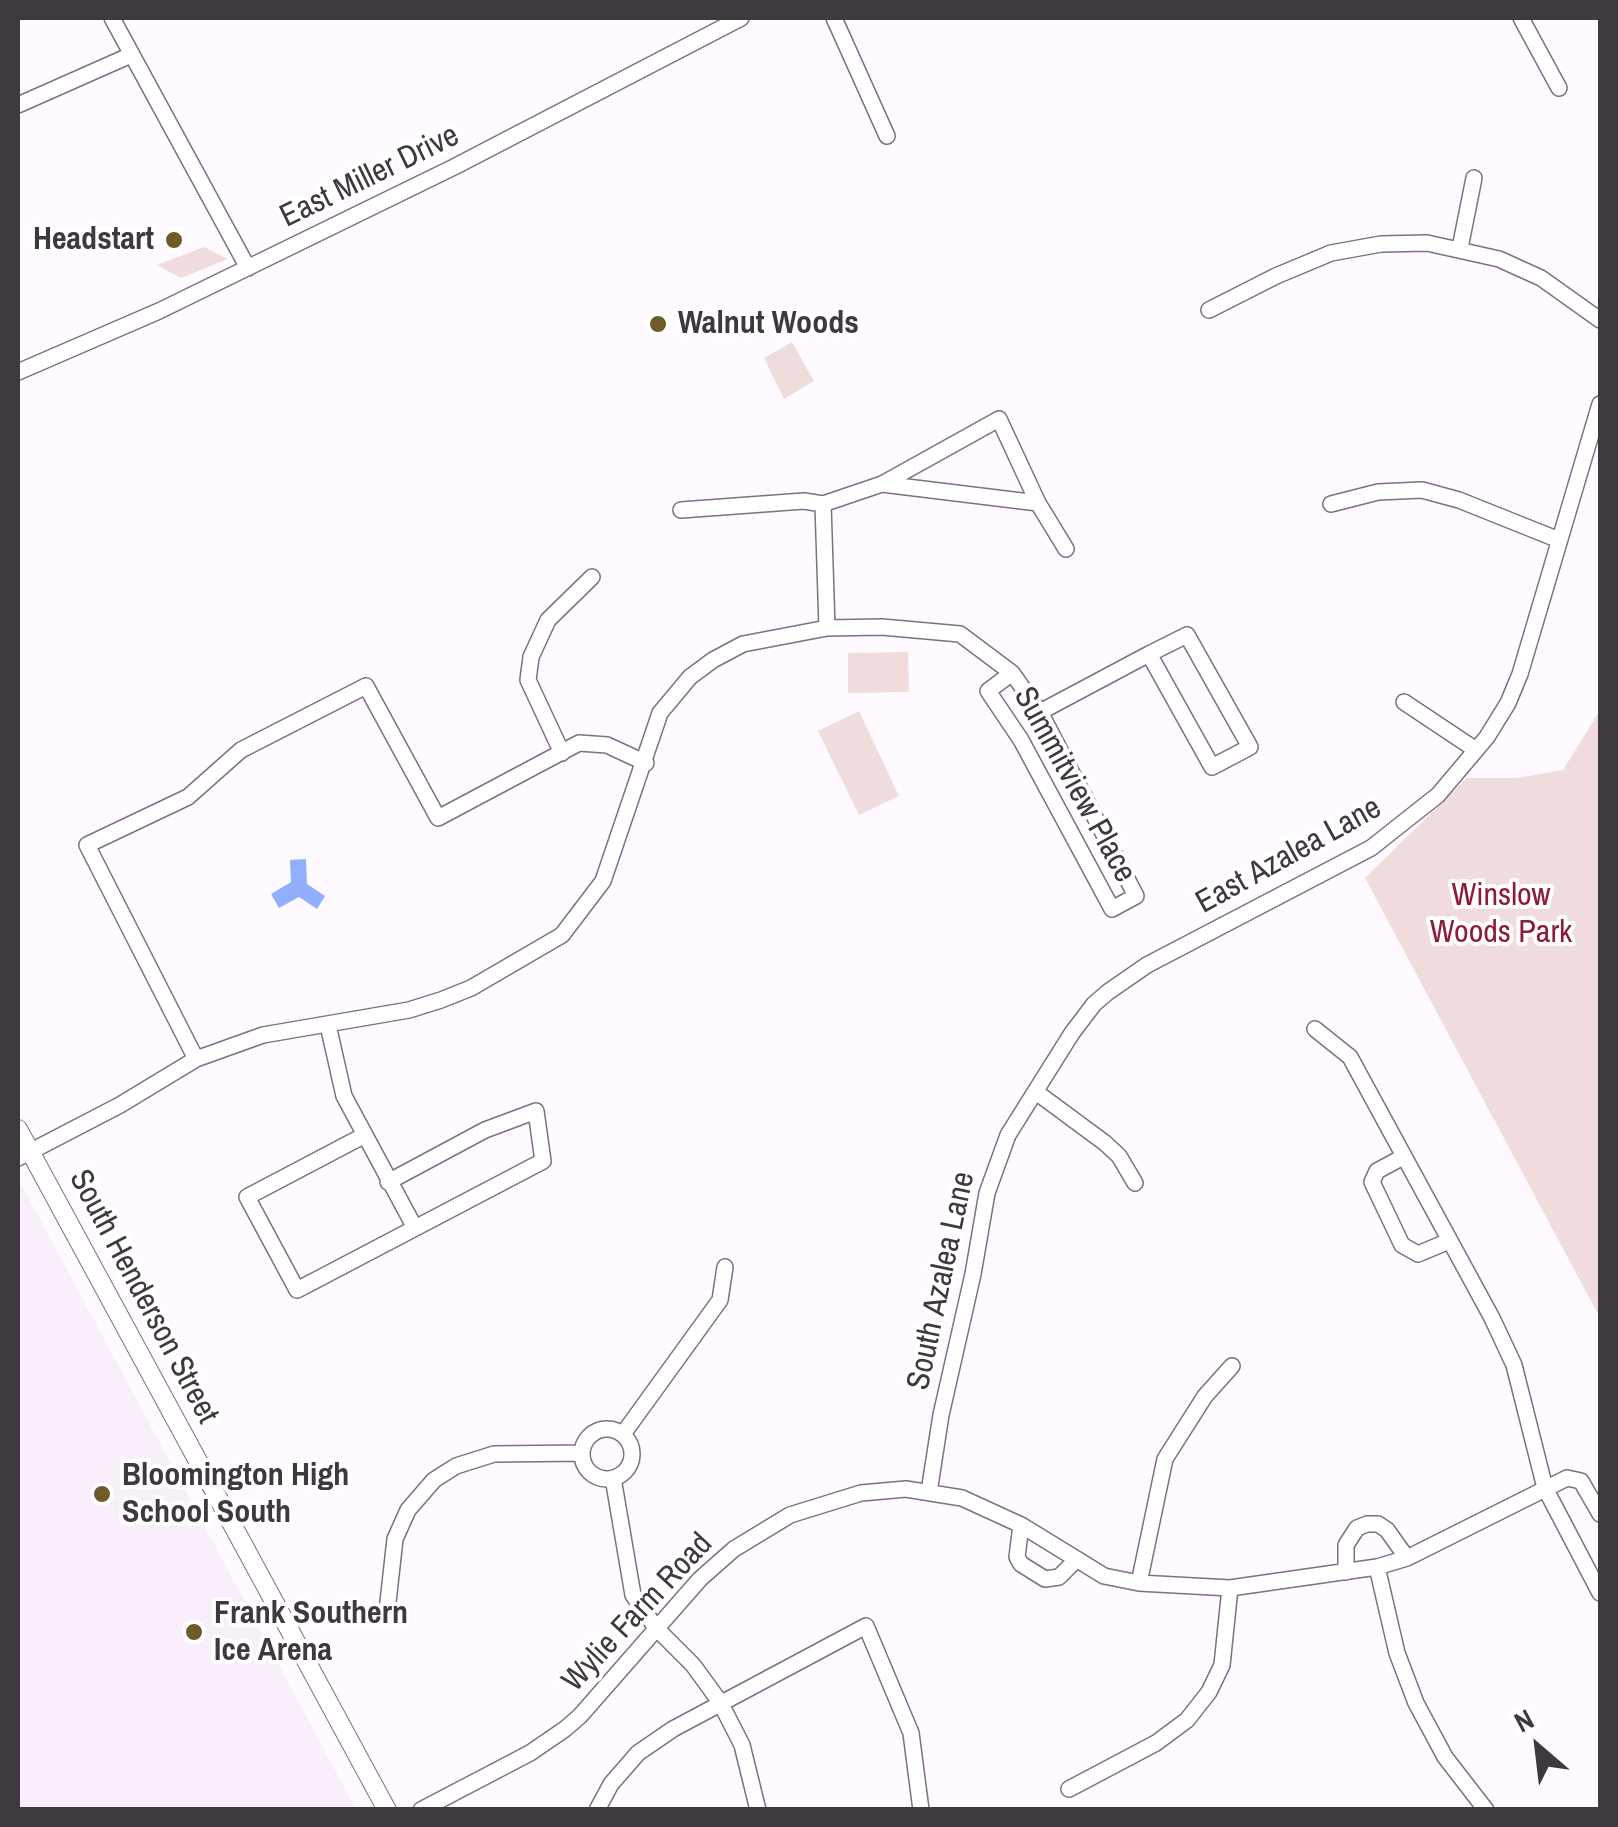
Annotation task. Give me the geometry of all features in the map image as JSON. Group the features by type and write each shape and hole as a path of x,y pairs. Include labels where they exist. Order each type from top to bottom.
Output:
{"street":[{"path":"112,18 248,268"},
{"name":"East Miller Drive","path":"18,372 248,268 518,136 741,18"},
{"path":"834,18 887,136"},
{"path":"1521,18 1558,88"},
{"path":"18,105 132,55"},
{"path":"1460,248 1474,178"},
{"path":"1209,310 1331,254 1381,244 1427,243 1499,259 1541,278 1600,320"},
{"name":"East Azalea Lane","path":"1036,1092 1094,1004 1126,978 1371,848 1423,809 1476,750 1498,720 1520,674 1600,404"},
{"path":"681,510 804,501 823,504 882,484 999,419 1038,503 1066,549"},
{"path":"882,484 1038,503"},
{"path":"1331,504 1378,492 1422,490 1559,540"},
{"path":"823,504 827,628"},
{"path":"562,753 528,680 530,657 548,620 592,577"},
{"path":"24,1155 196,1060 263,1036 409,1010 441,1000 471,988 562,935 603,881 660,713 690,677 744,644 827,628 882,627 960,634 1012,672 1040,712 1149,654 1187,635 1250,747 1212,767 1149,654"},
{"name":"Summitview Place","path":"1012,672 988,691 1021,740 1112,909 1136,896 1040,712"},
{"path":"196,1060 87,845 188,797 241,750 366,686 438,818 579,743 607,745 646,763"},
{"path":"1404,702 1476,750"},
{"path":"328,1025 336,1070 363,1136 414,1228"},
{"path":"1315,1029 1350,1057 1514,1365 1544,1488 1596,1572 1600,1593"},
{"path":"1036,1092 1120,1156 1136,1183"},
{"name":"South Azalea Lane","path":"929,1492 941,1415 992,1172 1008,1135 1036,1092"},
{"path":"363,1136 247,1197 297,1290 543,1161 536,1110 485,1130 388,1182"},
{"name":"South Henderson Street","path":"18,1129 24,1155 386,1810"},
{"path":"1403,1156 1382,1168 1372,1182 1402,1244 1418,1254 1449,1241"},
{"path":"623,1434 720,1300 725,1267"},
{"path":"1139,1583 1165,1459 1205,1396 1232,1366"},
{"path":"600,1429 623,1434 632,1447 626,1470 613,1478 591,1473 582,1453 587,1438 600,1429"},
{"path":"387,1611 395,1539 408,1510 434,1480 456,1466 494,1454 582,1453"},
{"path":"613,1478 633,1595 720,1702 742,1745 758,1810"},
{"path":"1544,1488 1575,1478 1586,1486 1600,1514"},
{"name":"Wylie Farm Road","path":"421,1810 530,1753 565,1729 721,1560 790,1516 838,1499 886,1488 962,1498 1021,1525 1104,1576 1139,1583 1230,1588 1377,1567 1407,1558 1544,1488"},
{"path":"1346,1572 1346,1545 1358,1528 1367,1524 1378,1524 1386,1530 1407,1558"},
{"path":"1021,1525 1017,1548 1021,1564 1052,1580 1077,1559"},
{"path":"1377,1567 1396,1653 1416,1703 1445,1757 1486,1810"},
{"path":"1069,1789 1156,1743 1188,1720 1209,1692 1222,1665 1230,1588"},
{"path":"597,1810 611,1784 638,1753 720,1702 866,1626 911,1734 921,1810"}],"shaded area":[{"name":"Bloomington High School South","path":"18,1178 356,1809 18,1809"}],"green space":[{"path":"204,247 228,259 181,278 157,265"},
{"path":"792,342 814,381 784,399 764,358"},
{"path":"908,652 909,692 848,693 848,653"},
{"name":"Winslow Woods Park","path":"1600,710 1600,1318 1365,878 1467,778 1517,778 1563,770"},
{"path":"859,711 899,796 859,815 818,731"}],"water":[{"path":"306,859 307,884 325,896 317,909 299,897 279,908 271,894 291,882 290,860"}],"place":[{"name":"Headstart","path":"174,240"},
{"name":"Walnut Woods","path":"658,324"},
{"name":"Bloomington High School South","path":"102,1494"},
{"name":"Frank Southern Ice Arena","path":"194,1632"}]}
